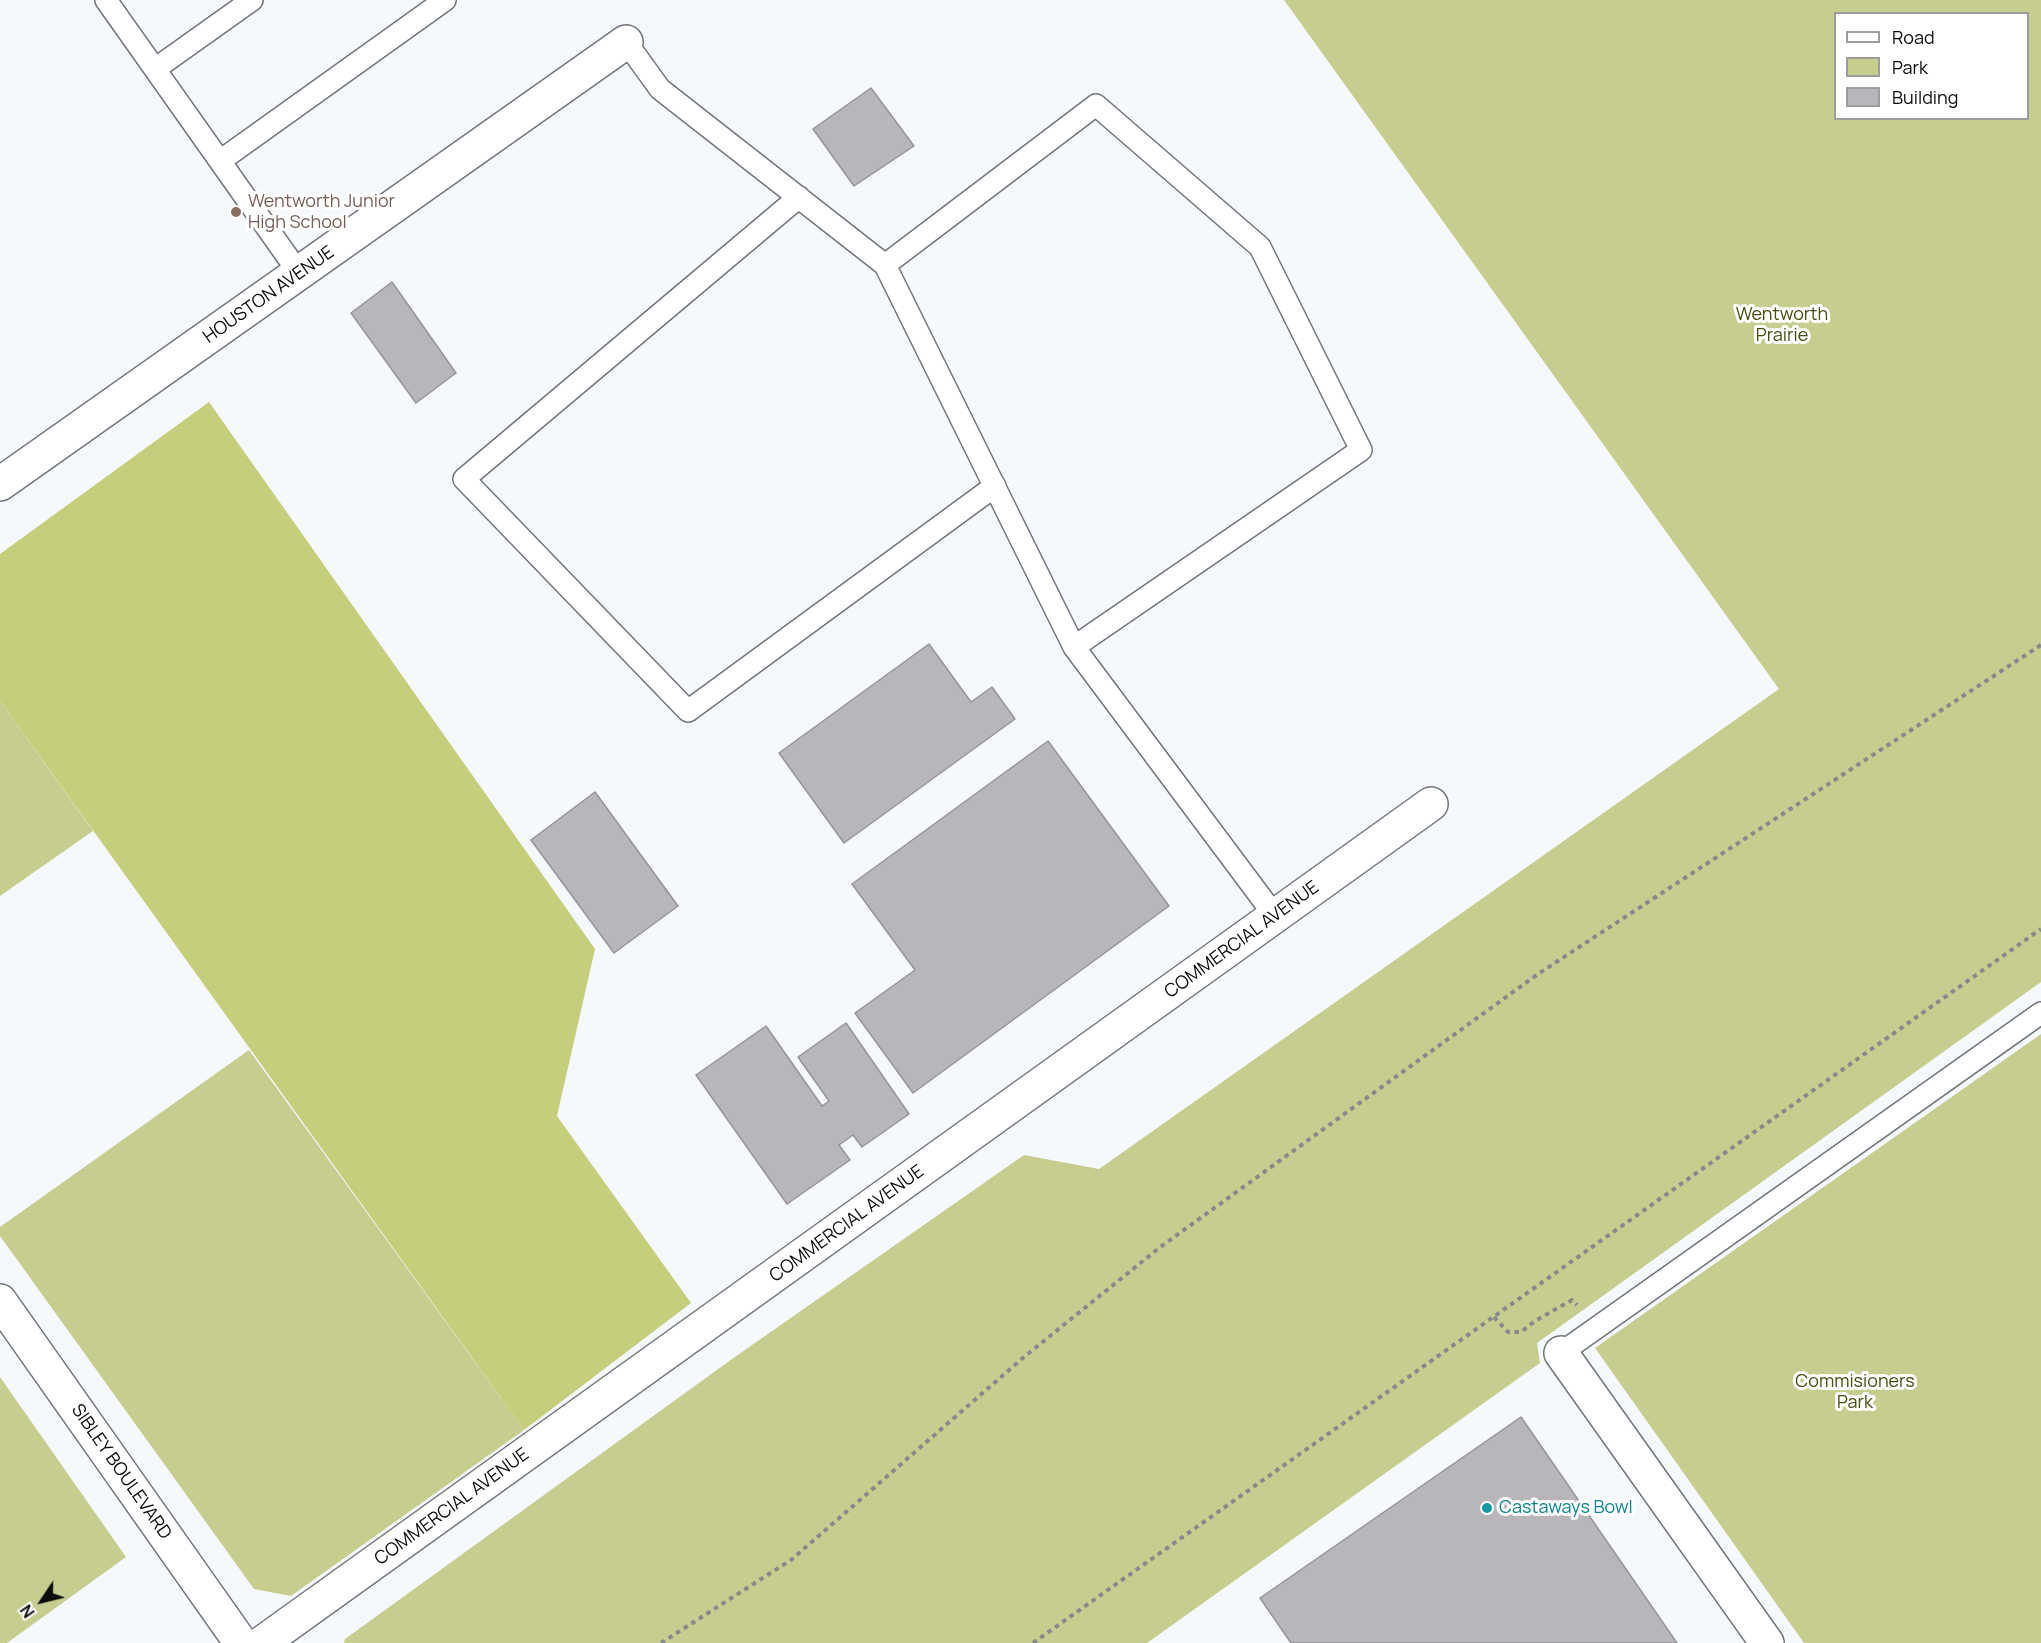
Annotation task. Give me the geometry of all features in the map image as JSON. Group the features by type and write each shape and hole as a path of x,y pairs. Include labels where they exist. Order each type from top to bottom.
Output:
{"street":[{"name":"HOUSTON AVENUE","path":"0,484 626,42"},
{"name":"COMMERCIAL AVENUE","path":"262,1643 1431,804"},
{"name":"SIBLEY BOULEVARD","path":"0,1301 242,1643"},
{"path":"1561,1353 1767,1643"}],"lane":[{"path":"155,69 252,0"},
{"path":"220,160 445,0"},
{"path":"116,3 155,69 299,273"},
{"path":"626,42 660,89 885,265 1074,647 1275,916"},
{"path":"885,265 1096,105 1260,247 1361,450 1074,647"},
{"path":"799,197 464,479 688,711 994,486"},
{"path":"1561,1353 2041,1013"}],"path":[{"path":"662,1643 791,1560 1024,1357 1150,1255 1489,1009 1538,974 2041,645"},
{"path":"1033,1643 2041,929"}],"green space":[{"name":"Wentworth Prairie","path":"1284,0 2041,0 2041,982 1537,1343 1540,1363 1147,1643 344,1643 345,1639 732,1359 1024,1155 1099,1169 1779,689"},
{"path":"209,402 595,949 557,1116 691,1303 524,1430 0,701 0,554"},
{"path":"0,701 93,831 0,896"},
{"name":"Commisioners Park","path":"2041,1034 2041,1643 1804,1643 1595,1348"},
{"path":"249,1050 524,1430 291,1596 254,1589 0,1236 0,1227"},
{"path":"0,1377 126,1557 7,1643 0,1643"}],"building":[{"path":"871,88 914,146 854,186 813,129"},
{"path":"392,282 456,373 416,403 351,313"},
{"path":"929,644 971,702 992,687 1015,719 844,843 779,753"},
{"path":"1048,741 1169,906 913,1093 855,1013 915,970 852,884"},
{"path":"595,792 678,906 614,953 531,840"},
{"path":"846,1023 909,1114 862,1147 853,1135 839,1145 850,1160 787,1204 696,1075 766,1026 822,1106 829,1101 798,1057"},
{"name":"Castaways Bowl","path":"1521,1417 1677,1643 1291,1643 1260,1598"}],"place":[{"name":"Wentworth Junior High School","path":"236,212"},
{"name":"Castaways Bowl","path":"1487,1508"}]}
